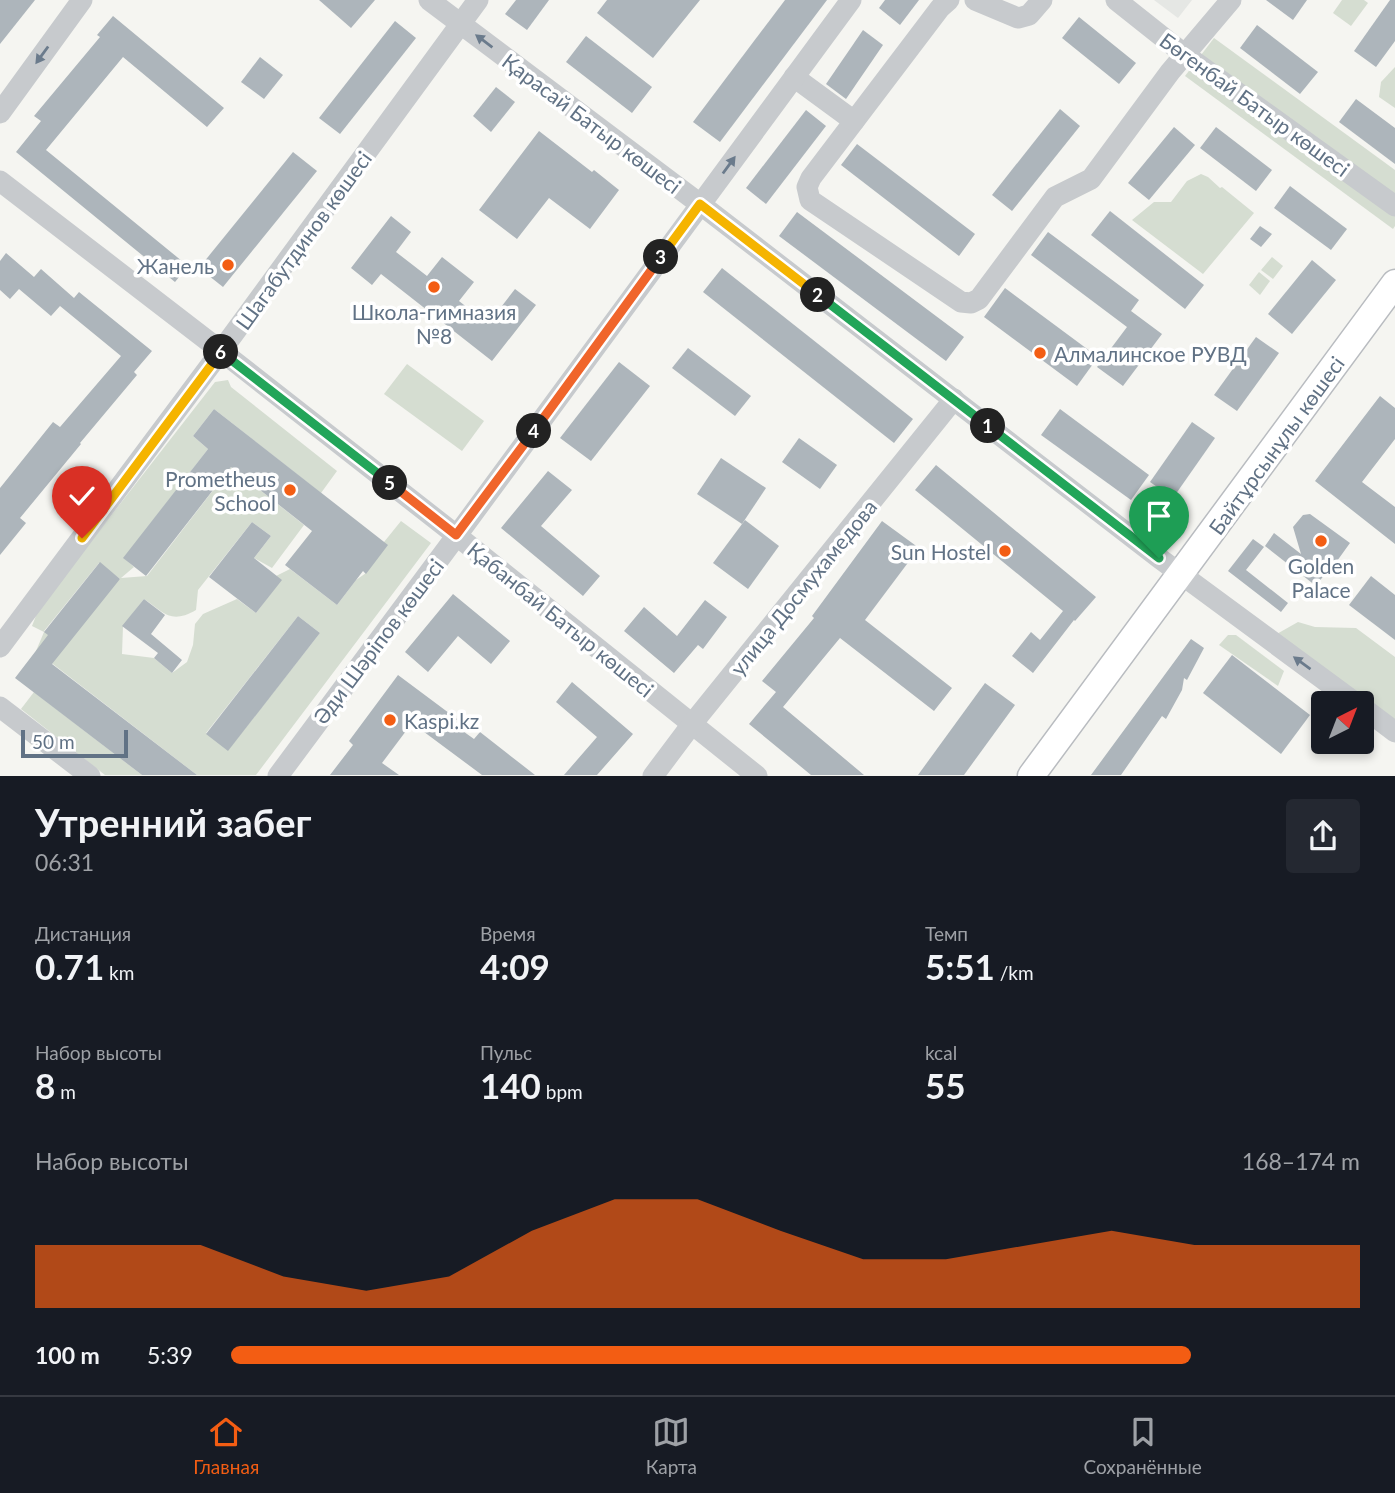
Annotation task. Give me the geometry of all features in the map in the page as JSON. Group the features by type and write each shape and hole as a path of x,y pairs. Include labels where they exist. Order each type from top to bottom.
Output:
{"main road":[{"name":"Байтұрсынұлы көшесі","path":"1031,775 1395,283"}],"street":[{"path":"0,113 82,0"},
{"name":"Қарасай Батыр көшесі","path":"429,0 700,204 1180,574 1340,691"},
{"name":"Шагабутдинов көшесі","path":"0,648 478,0"},
{"name":"Әди Шәріпов көшесі","path":"278,775 851,0"},
{"path":"949,0 940,8 854,121 807,187 810,200 961,303 971,303 979,299 1055,197 1091,179 1184,54 1231,0"},
{"path":"975,0 1018,18 1029,15 1042,0"},
{"name":"Бөгенбай Батыр көшесі","path":"1116,0 1184,54 1395,206"},
{"path":"794,77 854,121"},
{"name":"Қабанбай Батыр көшесі","path":"0,181 456,535 757,775"},
{"name":"улица Досмухамедова","path":"653,775 954,399"},
{"path":"0,707 90,775"},
{"name":"Қарасай Батыр көшесі","path":"1374,716 1395,732"}],"shaded area":[{"path":"1154,0 1192,0 1178,18"},
{"path":"1342,0 1364,0 1368,3 1351,26 1333,13"},
{"path":"1214,38 1395,170 1393,229 1185,76"},
{"path":"1395,67 1395,108 1379,97 1381,82"},
{"path":"1201,174 1254,213 1203,274 1132,220 1154,202 1171,202 1187,181"},
{"path":"1272,257 1283,266 1273,279 1261,270"},
{"path":"1259,272 1270,281 1260,295 1249,285"},
{"path":"407,364 484,421 462,451 384,394"},
{"path":"228,380 231,387 337,471 321,493 214,409 193,436 208,449 124,558 134,567 121,578 147,576 231,467 304,525 272,568 254,558 271,536 252,522 198,590 196,610 173,617 144,599 123,626 122,654 154,658 172,673 187,662 193,645 195,624 203,614 237,599 256,613 281,580 276,576 290,569 337,605 356,580 366,573 384,542 401,521 431,543 256,775 197,775 36,651 44,632 32,626 39,608 215,382","holes":["99,563 120,579 44,632","298,616 320,633 228,750 206,733"]},
{"path":"1298,622 1315,627 1356,628 1395,657 1395,720 1374,705 1374,691 1354,691 1275,635"},
{"path":"1228,635 1236,635 1284,671 1278,686 1219,645"},
{"path":"34,692 142,775 105,775 21,709"}],"building":[{"path":"0,0 35,0 0,44"},
{"path":"319,0 375,0 351,28"},
{"path":"516,0 549,0 527,30 505,14"},
{"path":"607,0 700,0 653,58 597,13"},
{"path":"785,0 827,0 720,142 693,122"},
{"path":"885,0 919,0 900,25 879,8"},
{"path":"1266,0 1307,0 1293,20"},
{"path":"1390,0 1395,0 1395,41 1376,67 1354,51"},
{"path":"113,16 224,108 207,127 123,57 46,150 188,266 175,282 16,152 41,121 34,116 100,37 97,35"},
{"path":"1079,17 1136,63 1119,84 1062,38"},
{"path":"395,21 416,38 340,134 319,118"},
{"path":"1257,25 1318,72 1300,94 1240,48"},
{"path":"863,30 883,45 846,99 826,84"},
{"path":"586,36 652,87 632,113 566,62"},
{"path":"260,57 283,75 264,99 241,82"},
{"path":"496,87 515,102 491,132 473,116"},
{"path":"1356,99 1395,128 1395,164 1339,122"},
{"path":"1060,109 1080,126 1012,211 992,195"},
{"path":"806,110 826,126 766,204 746,188"},
{"path":"1174,127 1195,145 1149,200 1128,183"},
{"path":"1216,127 1272,170 1256,191 1200,148"},
{"path":"539,131 619,190 590,229 549,198 517,239 479,210"},
{"path":"857,144 975,234 959,256 841,165"},
{"path":"293,152 317,171 223,287 199,268"},
{"path":"1290,186 1347,229 1331,250 1274,208"},
{"path":"1110,211 1204,285 1185,309 1091,235"},
{"path":"797,212 964,337 946,361 779,236"},
{"name":"Школа-гимназия №8","path":"391,216 411,232 396,252 427,276 442,257 474,282 459,301 488,324 515,289 536,305 492,361 381,274 372,285 351,268"},
{"path":"1260,226 1272,234 1261,247 1250,239"},
{"path":"1048,232 1139,300 1131,311 1162,334 1123,386 1097,367 1127,327 1031,255"},
{"path":"6,253 34,277 41,269 74,298 79,292 152,351 134,372 137,375 20,518 26,523 0,555 0,488 53,422 60,427 121,356 60,306 51,316 19,289 10,299 0,290 0,261"},
{"path":"1312,260 1336,280 1292,334 1268,314"},
{"path":"722,268 913,419 894,443 703,292"},
{"path":"1005,288 1098,357 1077,386 984,317"},
{"path":"1256,337 1279,353 1237,411 1214,395"},
{"path":"688,348 751,396 735,416 672,368"},
{"path":"619,362 650,386 591,461 560,438"},
{"path":"1380,396 1395,408 1395,439 1362,482 1395,507 1395,544 1315,481"},
{"path":"214,409 388,545 366,574 363,571 337,605 285,565 312,531 231,467 146,576 123,558 208,449 193,436"},
{"path":"1060,409 1149,475 1131,500 1041,435"},
{"path":"1192,422 1215,438 1173,498 1150,482"},
{"path":"799,438 837,465 820,489 782,462"},
{"path":"721,458 766,488 742,524 697,494"},
{"path":"936,465 1096,597 1074,620 1033,673 1012,656 1031,632 1040,640 1063,611 915,490"},
{"path":"548,471 572,490 541,526 600,576 583,596 501,528"},
{"path":"1310,514 1350,543 1316,586 1265,546 1274,533 1301,554 1293,527 1303,515"},
{"path":"745,520 779,546 748,589 713,563"},
{"path":"882,521 919,548 865,620 952,688 934,711 840,638 783,707 864,775 811,775 749,724 776,692 762,681 814,618 812,616"},
{"path":"252,522 271,536 254,558 282,580 256,613 209,577"},
{"path":"1253,539 1264,547 1246,570 1288,603 1281,612 1228,571"},
{"path":"100,562 120,579 52,664 197,775 142,775 15,678 48,635 44,632"},
{"path":"1371,576 1395,595 1395,640 1349,605"},
{"path":"453,594 510,641 491,664 458,636 428,672 405,652"},
{"path":"144,599 165,615 151,634 182,660 172,673 154,658 158,653 122,626"},
{"path":"705,600 727,617 703,649 698,645 674,673 624,631 644,607 677,636"},
{"path":"298,616 320,633 228,751 206,734"},
{"path":"1191,639 1204,648 1187,680 1184,678 1182,690 1166,719 1162,716 1121,775 1091,775"},
{"path":"1232,655 1310,715 1281,754 1203,693"},
{"path":"398,675 457,719 453,724 474,739 480,732 535,775 482,775 412,723 382,763 399,775 330,775 353,745 349,741"},
{"path":"572,682 633,734 597,775 564,775 597,737 556,702"},
{"path":"985,683 1015,705 964,775 918,775"}],"place":[{"name":"Жанель","path":"228,265"},
{"name":"Школа-гимназия №8","path":"434,287"},
{"name":"Алмалинское РУВД","path":"1040,353"},
{"name":"Prometheus School","path":"290,490"},
{"name":"Golden Palace","path":"1321,541"},
{"name":"Sun Hostel","path":"1005,551"},
{"name":"Kaspi.kz","path":"390,720"}],"route":[{"path":"82,538 221,351 456,535 700,204 1159,558"}]}
